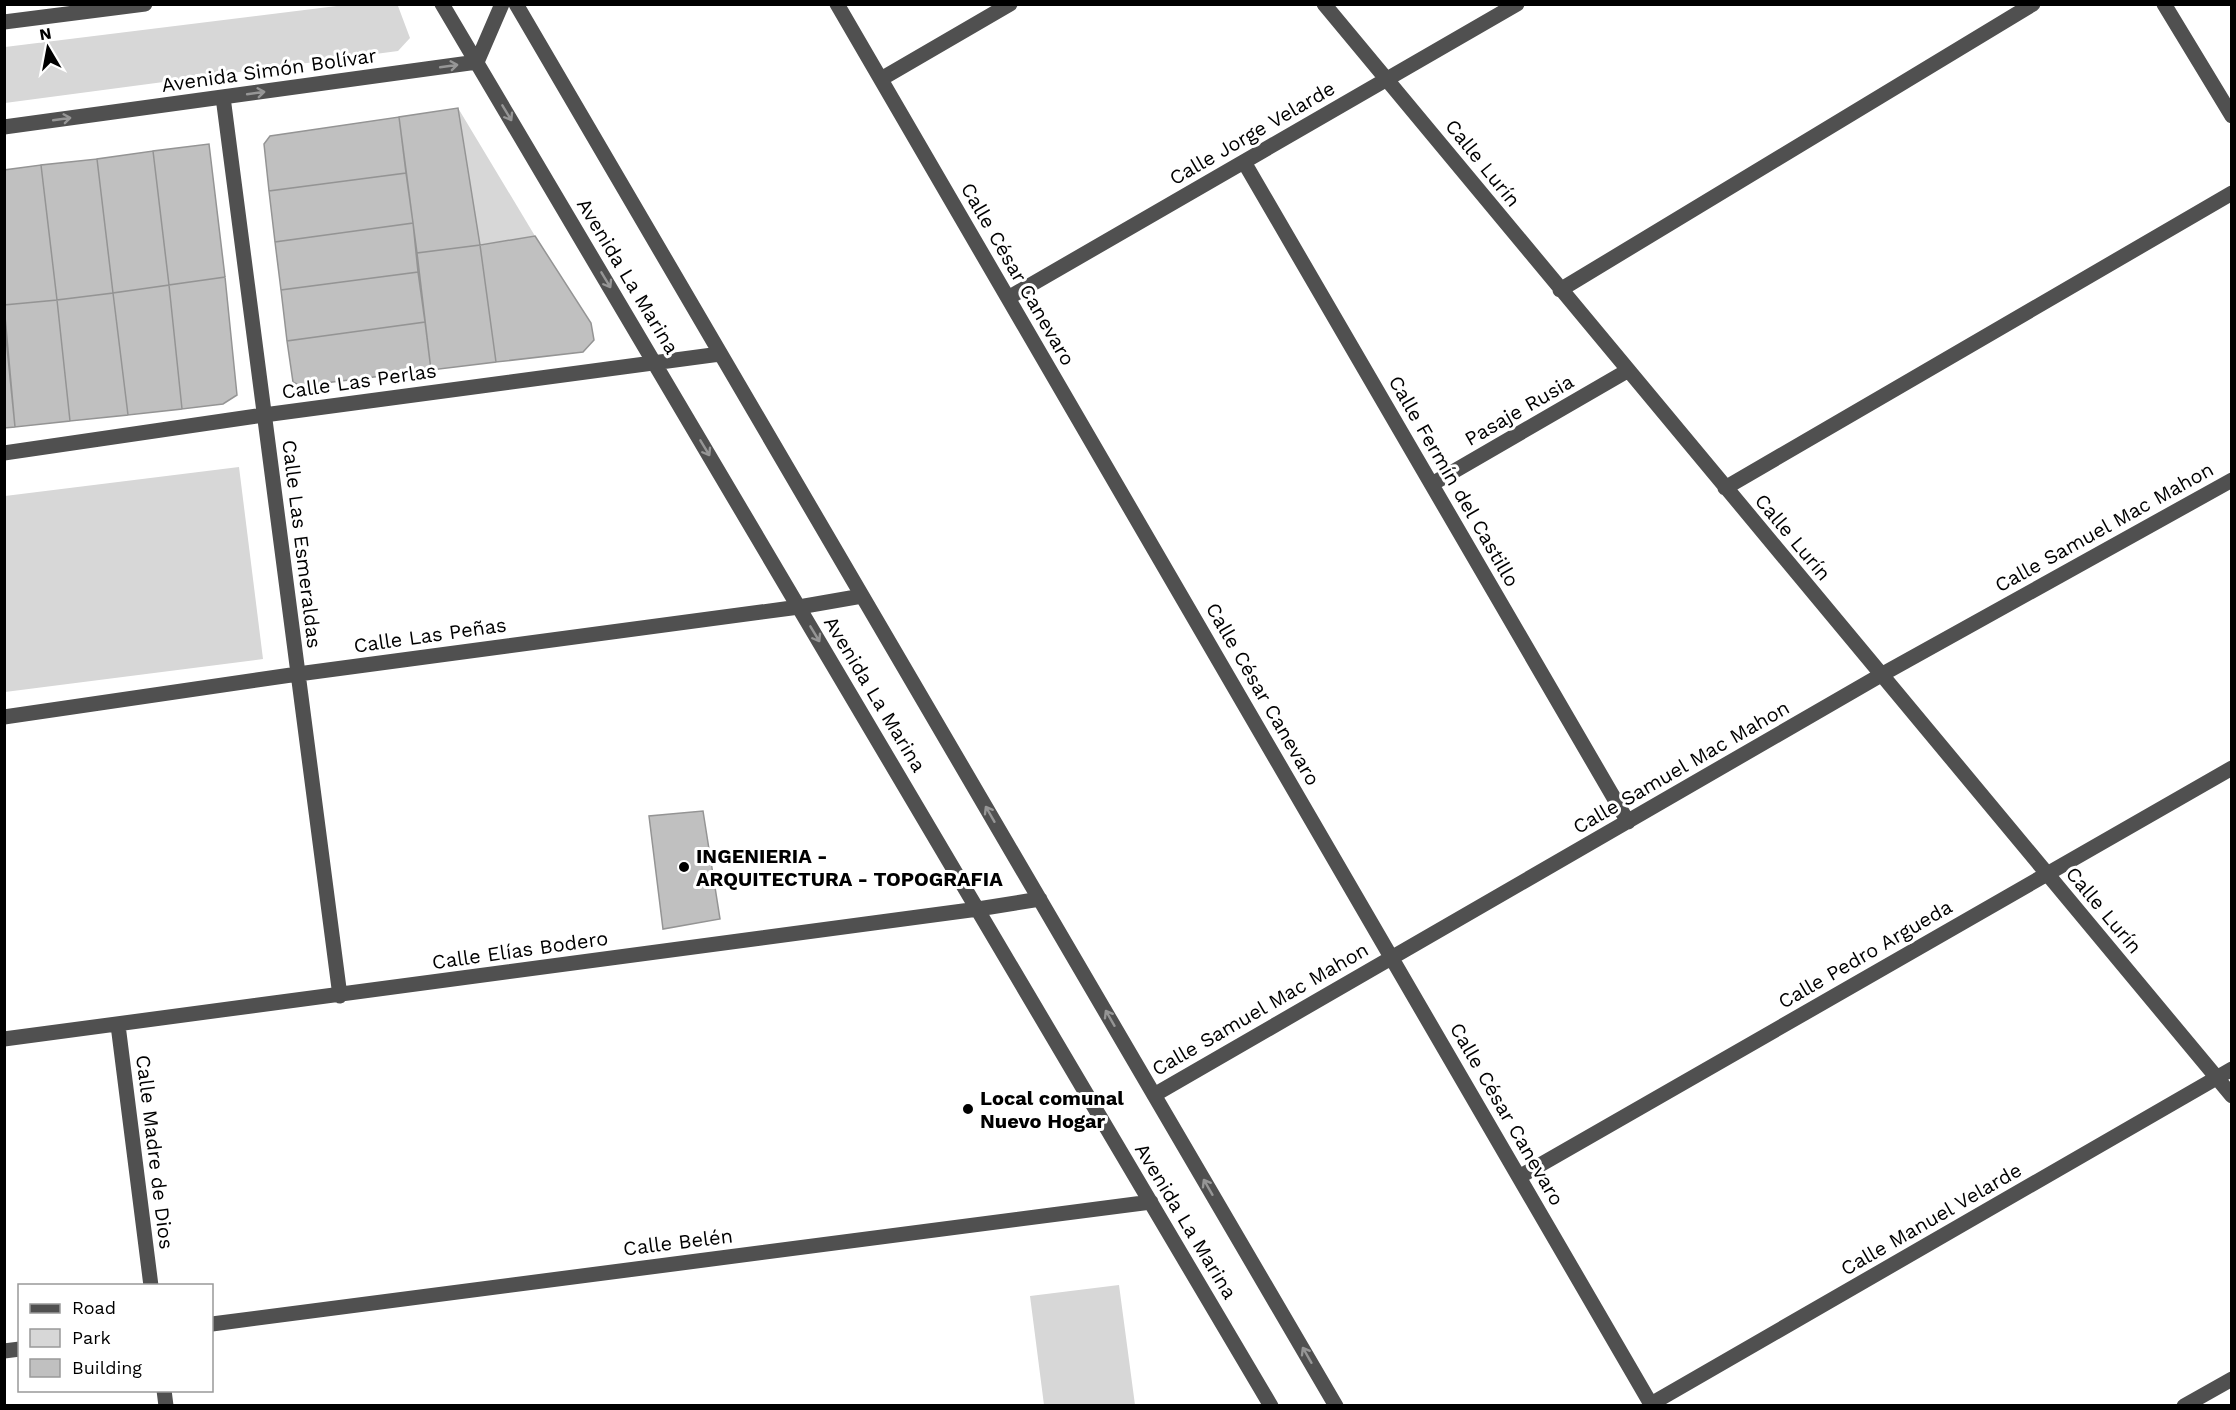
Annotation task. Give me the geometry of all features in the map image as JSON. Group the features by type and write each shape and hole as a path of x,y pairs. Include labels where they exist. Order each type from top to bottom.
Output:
{"street":[{"path":"4,22 145,4"},
{"name":"Avenida La Marina","path":"442,4 1271,1406"},
{"path":"477,62 502,4"},
{"name":"Avenida La Marina","path":"516,4 1336,1406"},
{"name":"Calle César Canevaro","path":"837,4 1652,1405"},
{"path":"880,79 1010,4"},
{"name":"Calle Lurín","path":"1324,4 2232,1096"},
{"name":"Calle Jorge Velarde","path":"1008,298 1517,4"},
{"path":"1560,290 2033,4"},
{"path":"2164,4 2232,116"},
{"name":"Avenida Simón Bolívar","path":"4,127 477,62"},
{"name":"Calle Las Esmeraldas","path":"223,97 340,996"},
{"name":"Calle Fermín del Castillo","path":"1244,162 1628,822"},
{"path":"1725,488 2232,193"},
{"name":"Calle Las Perlas","path":"4,453 654,361 720,354"},
{"name":"Pasaje Rusia","path":"1432,484 1628,371"},
{"name":"Calle Samuel Mac Mahon","path":"1154,1095 1881,675 2232,480"},
{"name":"Calle Las Peñas","path":"4,717 298,674 799,607 862,596"},
{"name":"Calle Pedro Argueda","path":"1519,1177 2232,768"},
{"name":"Calle Elías Bodero","path":"4,1040 978,909 1040,898"},
{"name":"Calle Madre de Dios","path":"118,1025 151,1284"},
{"name":"Calle Manuel Velarde","path":"1652,1405 2232,1070"},
{"name":"Calle Belén","path":"213,1324 1151,1202"},
{"path":"2184,1406 2232,1379"}],"green space":[{"path":"353,4 398,6 410,38 398,51 5,103 5,47"},
{"path":"458,108 535,236 480,245"},
{"path":"239,467 263,659 5,692 5,496"},
{"path":"1119,1285 1135,1405 1044,1405 1030,1296"}],"building":[{"path":"458,108 480,245 417,253 399,117"},
{"path":"399,117 406,173 269,191 264,144 270,136"},
{"path":"209,144 225,277 169,285 153,151"},
{"path":"153,151 169,285 113,293 97,159"},
{"path":"97,159 113,293 57,300 41,165"},
{"path":"41,165 57,300 4,305 4,170"},
{"path":"406,173 413,223 275,242 269,191"},
{"path":"413,223 418,272 281,290 275,242"},
{"path":"535,236 591,323 594,340 583,352 496,362 480,245"},
{"path":"480,245 496,362 431,370 417,253"},
{"path":"418,272 425,322 287,341 281,290"},
{"path":"225,277 237,395 223,404 182,409 169,285"},
{"path":"169,285 182,409 128,415 113,293"},
{"path":"113,293 128,415 70,421 57,300"},
{"path":"57,300 70,421 15,427 4,305"},
{"path":"4,318 15,427 4,428"},
{"path":"425,322 431,370 300,386 293,382 287,341"},
{"name":"INGENIERIA - ARQUITECTURA - TOPOGRAFIA","path":"703,811 720,919 663,929 649,816"}],"place":[{"name":"INGENIERIA - ARQUITECTURA - TOPOGRAFIA","path":"684,867"},
{"name":"Local comunal Nuevo Hogar","path":"968,1109"}]}
